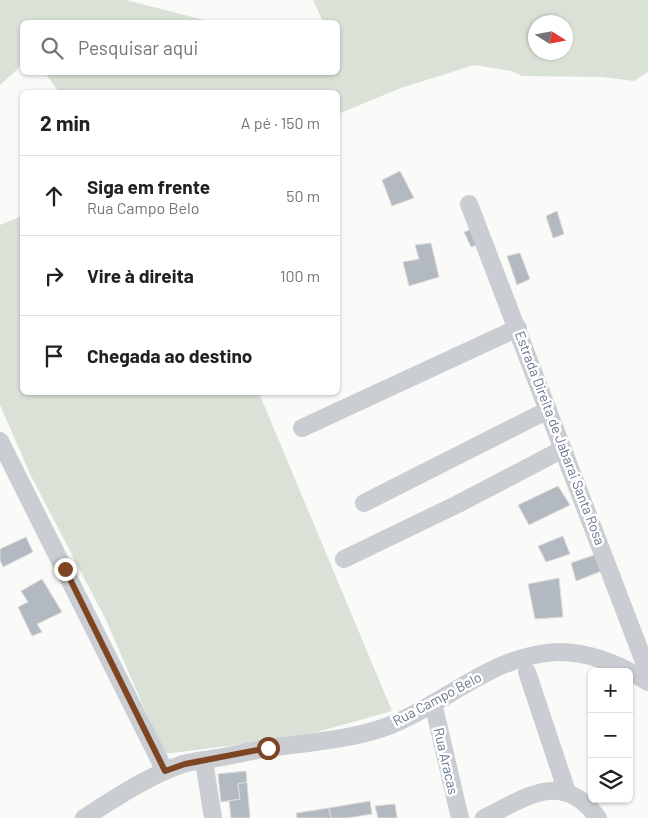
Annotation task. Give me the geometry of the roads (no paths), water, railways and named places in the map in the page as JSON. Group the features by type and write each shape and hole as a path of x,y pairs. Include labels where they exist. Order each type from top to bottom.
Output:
{"street":[{"name":"Estrada Direita de Jabarai Santa Rosa","path":"469,204 648,672"},
{"path":"302,428 518,328"},
{"path":"364,503 548,410"},
{"path":"0,441 165,771"},
{"path":"344,559 458,504 563,449"},
{"name":"Rua Campo Belo","path":"84,818 165,771 185,764 268,748 321,742 360,734 392,724 478,677 521,657 556,652 580,654 629,670 648,682"},
{"path":"527,672 567,792"},
{"name":"Rua Aracas","path":"433,703 460,818"},
{"path":"204,761 213,818"},
{"path":"484,818 537,792 554,790 567,792 587,804 598,818"}]}
